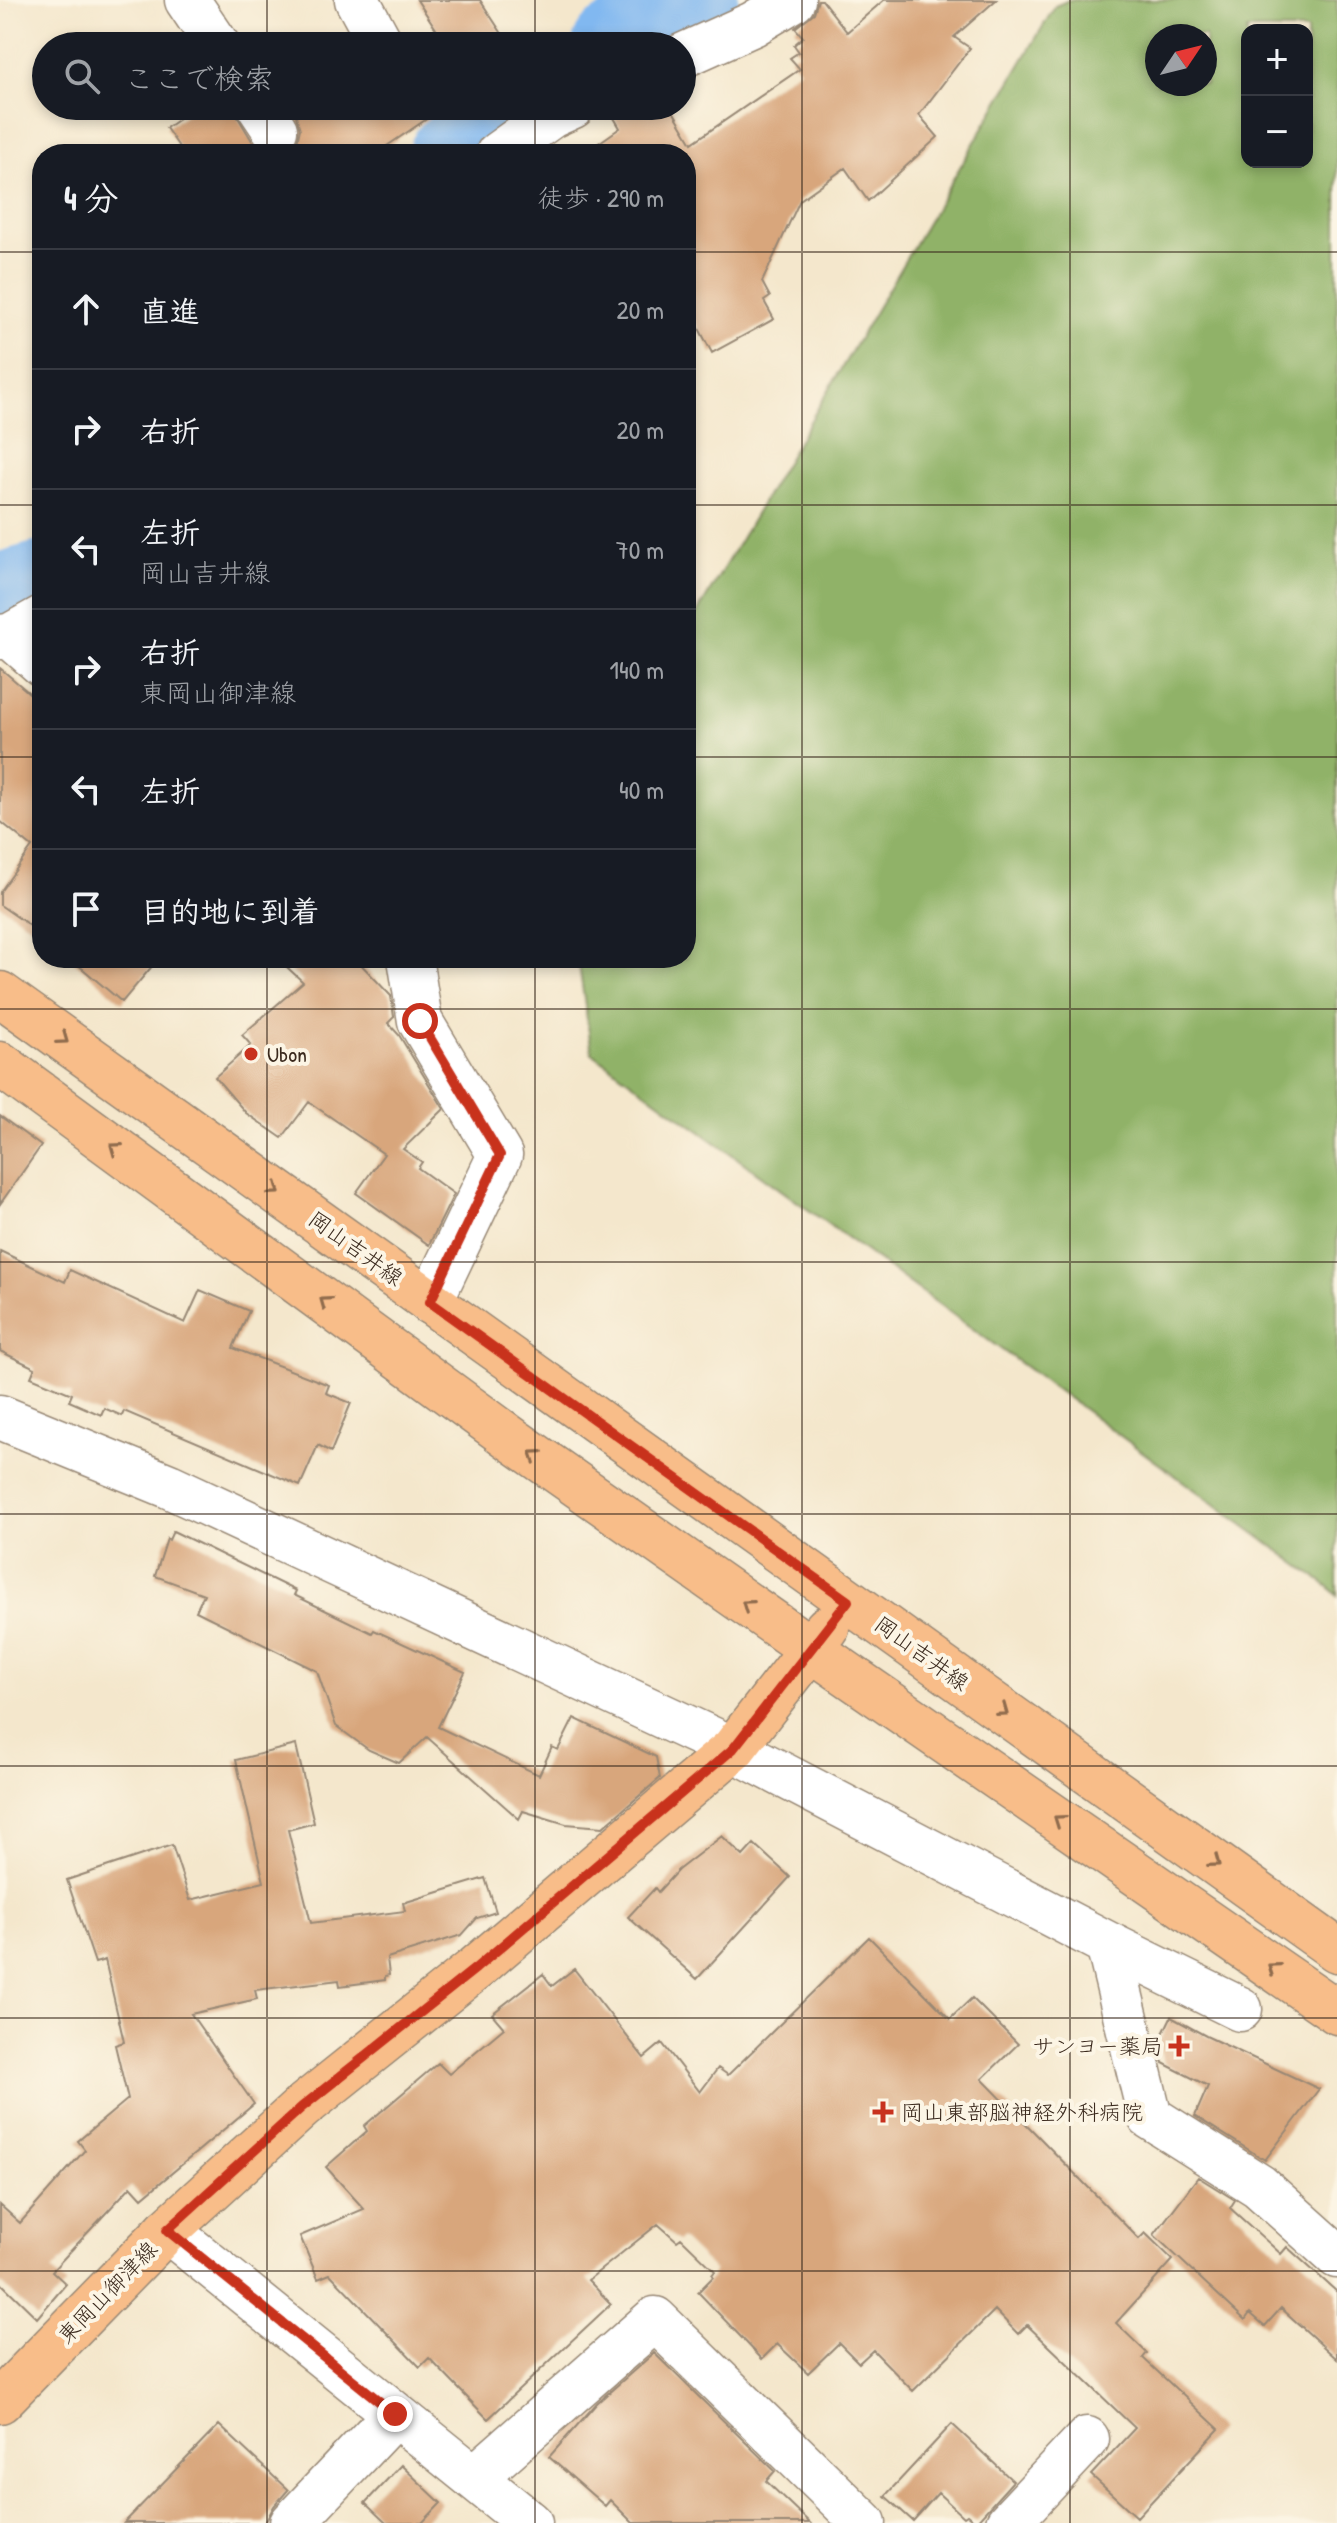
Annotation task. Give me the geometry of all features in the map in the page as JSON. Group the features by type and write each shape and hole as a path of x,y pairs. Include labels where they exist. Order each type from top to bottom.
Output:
{"main road":[{"name":"岡山吉井線","path":"0,994 1337,1950"},
{"path":"0,1064 513,1440 1337,2012"},
{"name":"東岡山御津線","path":"0,2401 167,2230 302,2107 476,1968 733,1749 848,1601"}],"street":[{"path":"187,0 209,32"},
{"path":"357,0 374,32"},
{"path":"696,50 753,24 793,0"},
{"path":"520,144 562,125"},
{"path":"17,630 32,650"},
{"path":"412,968 420,1021 500,1155 430,1302"},
{"path":"0,1417 169,1486 733,1749 1240,2009"},
{"path":"1108,1944 1150,2117 1259,2186 1337,2256"},
{"path":"167,2230 530,2523"},
{"path":"474,2478 655,2319 864,2523"},
{"path":"292,2523 395,2414"},
{"path":"1008,2523 1087,2439"}],"green space":[{"path":"1069,0 1337,0 1337,1596 1329,1587 592,1053 579,968 696,968 696,615 1055,6"}],"building":[{"path":"417,0 480,0 501,32 431,32 436,29"},
{"path":"818,0 822,0 847,32 884,0 996,0 954,37 970,48 919,115 938,137 868,201 845,168 800,200 762,282 770,297 764,301 774,319 712,353 696,323 696,144 597,144 620,128 615,120 678,120 692,143 800,69 790,58 799,52 794,45 803,37 795,28 814,13"},
{"path":"178,120 239,120 254,144 177,144 166,128"},
{"path":"297,120 425,120 390,144 295,144 300,129"},
{"path":"0,668 32,695 32,847 0,821"},
{"path":"32,847 32,927 0,905 0,892"},
{"path":"82,968 151,968 122,1002"},
{"path":"288,968 364,968 391,996 394,1017 388,1023 399,1035 444,1109 403,1149 422,1162 418,1168 454,1194 429,1245 356,1193 384,1154 309,1102 282,1138 246,1113 215,1077 251,1045 242,1035 303,982"},
{"path":"0,1116 41,1146 0,1204"},
{"path":"0,1251 65,1282 70,1270 185,1323 200,1290 249,1311 233,1348 329,1385 326,1393 351,1403 331,1452 318,1445 300,1486 124,1411 122,1416 104,1408 101,1415 69,1401 72,1394 31,1377 35,1368 0,1351"},
{"path":"173,1531 296,1591 294,1595 372,1633 374,1630 465,1672 438,1727 539,1775 552,1747 558,1750 574,1718 656,1757 660,1778 603,1827 566,1824 523,1811 519,1819 427,1737 399,1763 369,1750 336,1726 317,1671 196,1611 204,1594 155,1576 167,1539"},
{"path":"296,1745 314,1823 288,1830 311,1923 405,1911 403,1903 485,1878 496,1912 477,1918 462,1935 387,1958 389,1975 385,1976 385,1980 340,1986 339,1980 255,1990 257,1999 191,2014 254,2104 142,2198 131,2186 52,2271 66,2284 37,2318 0,2282 0,2205 20,2223 85,2150 78,2141 128,2099 115,2045 124,2042 105,1960 95,1963 67,1880 172,1845 190,1900 264,1882 236,1760"},
{"path":"722,1836 743,1856 754,1844 790,1877 697,1979 628,1917 655,1888 658,1892 678,1870"},
{"path":"869,1937 950,2019 972,1998 1018,2044 982,2079 1139,2239 1145,2233 1173,2260 1116,2323 1147,2353 1143,2358 1219,2429 1137,2517 1091,2475 1135,2428 1027,2325 1018,2334 995,2310 913,2391 873,2350 859,2363 839,2343 808,2373 777,2344 762,2359 698,2292 715,2271 681,2238 677,2241 658,2224 588,2280 611,2304 488,2419 429,2358 420,2367 330,2274 318,2279 300,2236 364,2209 326,2167 367,2131 364,2126 438,2063 449,2074 504,2028 492,2014 543,1974 552,1986 574,1969 644,2058 662,2043 700,2092 718,2068 728,2075"},
{"path":"1171,2017 1319,2089 1265,2160 1195,2116 1208,2086 1163,2063 1158,2044"},
{"path":"1198,2177 1235,2200 1230,2208 1281,2254 1287,2247 1337,2292 1337,2359 1281,2308 1265,2326 1250,2313 1245,2320 1154,2235"},
{"path":"654,2353 775,2471 766,2481 810,2523 633,2523 610,2500 605,2506 549,2457 597,2403"},
{"path":"952,2424 1013,2481 976,2522 967,2515 964,2517 938,2493 913,2521 885,2496"},
{"path":"219,2425 288,2490 265,2523 124,2523"},
{"path":"401,2465 441,2503 422,2523 386,2523 365,2503"}],"waterway":[{"path":"639,32 698,0"},
{"path":"461,144 487,120"},
{"path":"0,594 32,585"}],"place":[{"name":"Ubon","path":"251,1054"},
{"name":"サンヨー薬局","path":"1179,2046"},
{"name":"岡山東部脳神経外科病院","path":"883,2112"}],"route":[{"path":"395,2414 167,2230 302,2107 476,1968 733,1749 848,1601 430,1302 500,1155 420,1021"}]}
